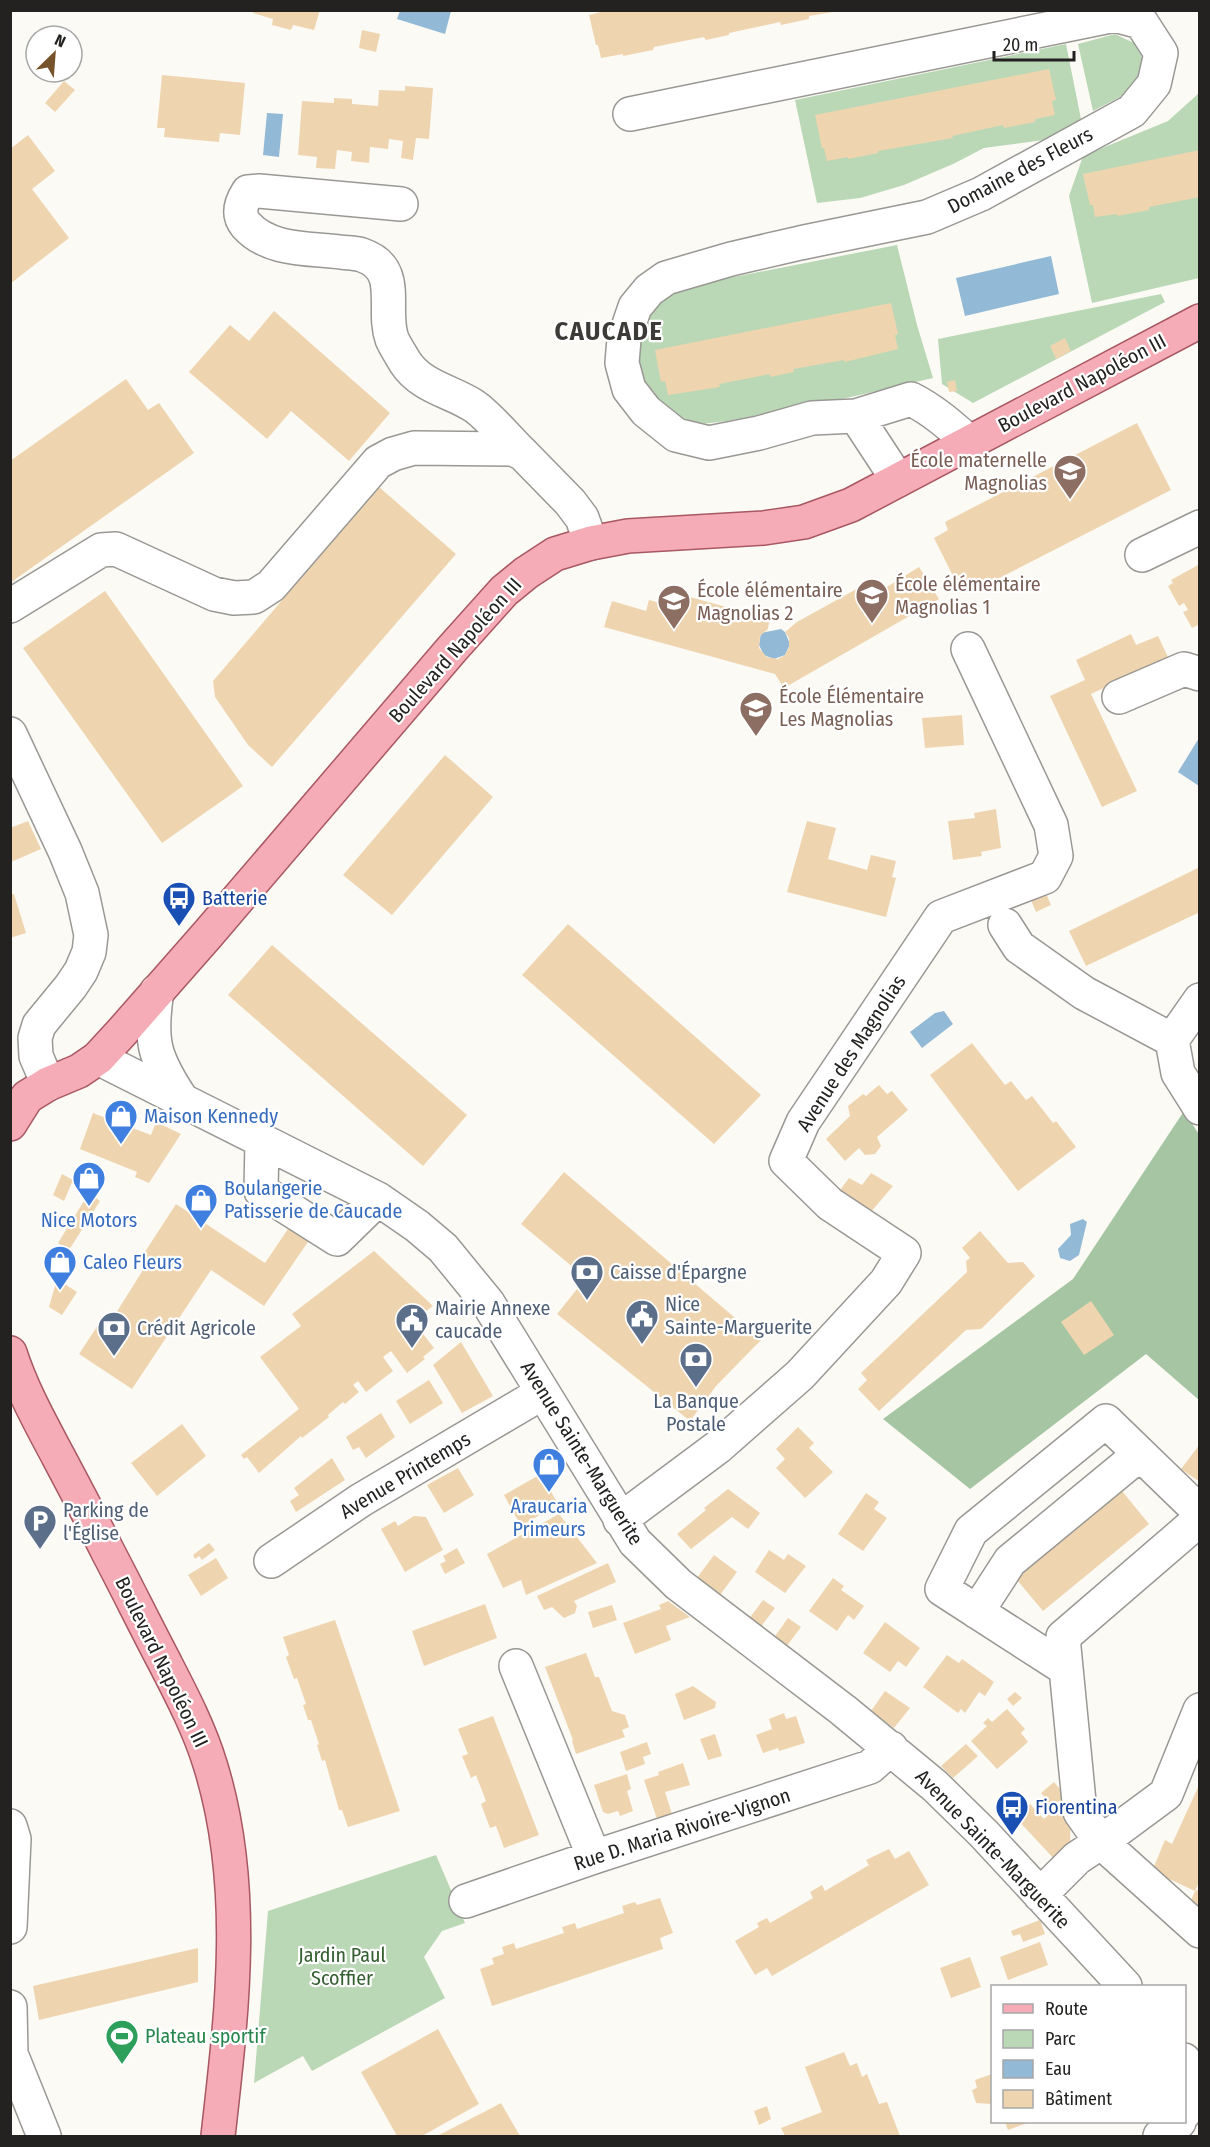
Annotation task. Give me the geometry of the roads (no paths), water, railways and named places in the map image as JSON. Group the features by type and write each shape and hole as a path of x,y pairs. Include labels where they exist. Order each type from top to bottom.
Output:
{"main road":[{"name":"Boulevard Napoléon III","path":"10,1124 27,1097 48,1084 80,1071 98,1058 208,934 452,649 504,591 526,573 555,554 591,543 628,536 764,528 804,522 851,505 1200,321"},
{"name":"Boulevard Napoléon III","path":"10,1353 34,1411 185,1703 210,1763 222,1812 232,1872 235,1923 226,2063 218,2136"}],"street":[{"name":"Domaine des Fleurs","path":"630,114 1116,15 1141,22 1161,53 1154,84 1132,111 981,194 927,217 731,259 666,278 649,290 634,307 624,339 622,363 629,389 646,411 676,435 709,442 759,433 812,418 856,416 911,399 927,407 969,442"},
{"path":"401,204 260,191 248,192 241,202 241,219 253,233 264,241 279,245 363,255 381,266 387,276 389,288 387,312 392,339 407,365 420,379 475,407 570,502 582,518 591,543"},
{"path":"856,416 898,480"},
{"path":"10,606 101,550 116,549 214,594 234,598 254,597 271,586 378,462 393,454 414,448 513,449 523,454"},
{"path":"1142,555 1200,527"},
{"name":"Avenue des Magnolias","path":"620,1520 718,1447 800,1375 886,1282 904,1253 830,1204 786,1161 803,1122 941,917 1045,877 1056,856 1051,825 968,649"},
{"path":"1119,697 1184,669 1200,674"},
{"path":"10,734 65,851 82,893 91,935 89,952 81,970 39,1025 35,1038 36,1056 48,1084"},
{"path":"1005,925 1019,947 1084,993 1172,1040"},
{"path":"157,991 153,1028 158,1061 182,1100"},
{"path":"1200,1000 1172,1040 1178,1073 1200,1108"},
{"name":"Avenue Sainte-Marguerite","path":"98,1058 378,1199 430,1236 465,1272 488,1303 635,1542 678,1584 891,1748 958,1808 1124,1985"},
{"path":"262,1140 261,1191 337,1239 378,1199"},
{"name":"Avenue Printemps","path":"271,1561 361,1500 542,1393"},
{"path":"1066,1669 942,1589 972,1531 1106,1421 1200,1512"},
{"path":"977,1612 1010,1562 1140,1454"},
{"path":"1200,1519 1063,1637 1080,1812 1101,1842 1200,1930"},
{"path":"516,1665 594,1857"},
{"path":"1040,1895 1077,1858 1166,1794 1200,1710"},
{"name":"Rue D. Maria Rivoire-Vignon","path":"466,1901 870,1767 891,1748"},
{"path":"10,1826 14,1839 10,1927"},
{"path":"10,2007 11,2054 44,2136"},
{"path":"1186,2062 1192,2087 1186,2109"},
{"path":"1161,2136 1177,2123"}],"water":[{"path":"451,10 445,34 397,19 400,11"},
{"path":"267,113 283,114 279,157 263,155"},
{"path":"1051,256 1059,294 965,316 956,278"},
{"path":"781,629 785,632 790,644 785,655 774,659 764,655 759,645 761,633"},
{"path":"1199,738 1200,786 1178,772"},
{"path":"944,1011 953,1024 922,1048 910,1032 935,1013"},
{"path":"1083,1219 1087,1222 1079,1255 1070,1261 1060,1258 1058,1249 1071,1235 1070,1224"}],"place":[{"name":"École maternelle Magnolias","path":"1070,500"},
{"name":"École élémentaire Magnolias 1","path":"872,624"},
{"name":"École élémentaire Magnolias 2","path":"674,630"},
{"name":"École Élémentaire Les Magnolias","path":"756,737"},
{"name":"Batterie","path":"179,927"},
{"name":"Maison Kennedy","path":"121,1145"},
{"name":"Nice Motors","path":"89,1207"},
{"name":"Boulangerie Patisserie de Caucade","path":"201,1229"},
{"name":"Caleo Fleurs","path":"60,1291"},
{"name":"Caisse d'Épargne","path":"587,1301"},
{"name":"Nice Sainte-Marguerite","path":"642,1345"},
{"name":"Mairie Annexe caucade","path":"412,1349"},
{"name":"Crédit Agricole","path":"114,1357"},
{"name":"La Banque Postale","path":"696,1388"},
{"name":"Araucaria Primeurs","path":"549,1493"},
{"name":"Parking de l'Église","path":"40,1550"},
{"name":"Fiorentina","path":"1012,1836"},
{"name":"Plateau sportif","path":"122,2065"}],"district":[{"name":"CAUCADE","path":"609,331"}],"park label":[{"name":"Jardin Paul Scoffier","path":"342,1966"}]}
